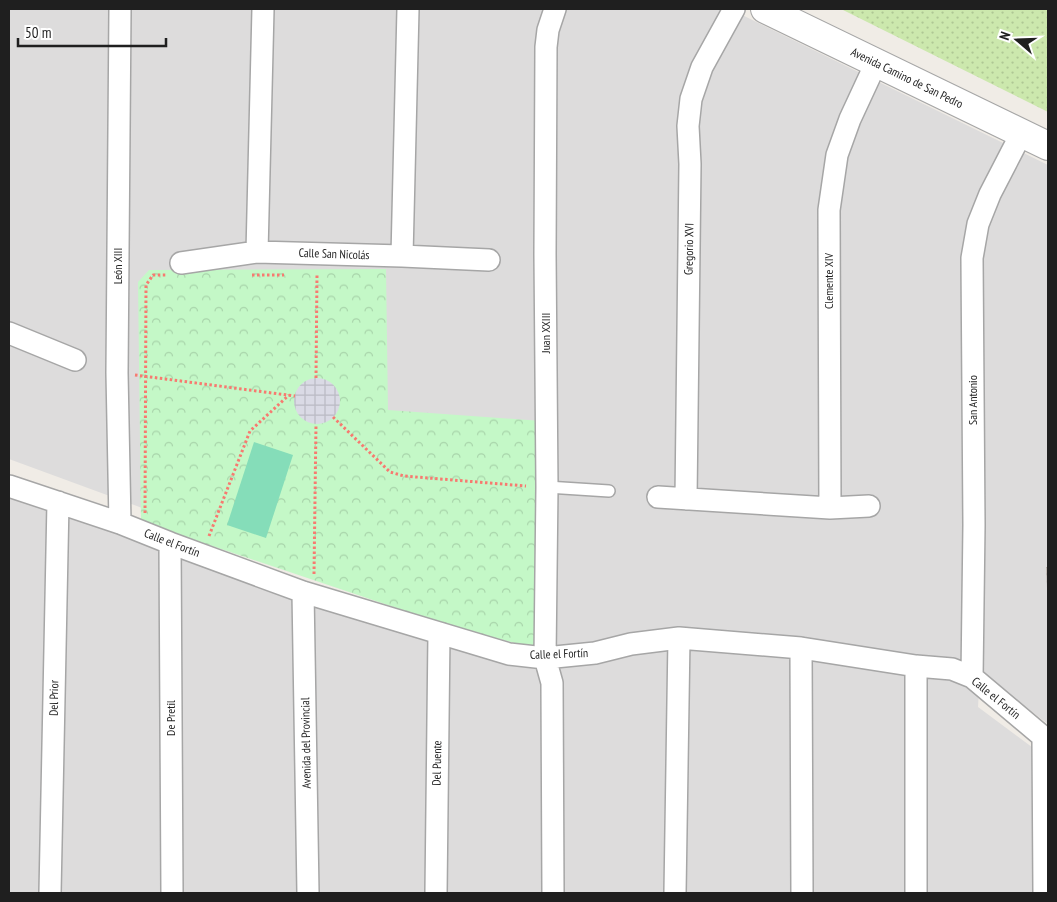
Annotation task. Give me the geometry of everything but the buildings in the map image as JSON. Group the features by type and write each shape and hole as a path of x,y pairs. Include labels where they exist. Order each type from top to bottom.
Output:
{"street":[{"name":"León XIII","path":"120,9 117,373 120,523"},
{"path":"257,252 263,9"},
{"path":"402,256 408,9"},
{"name":"Juan XXIII","path":"553,893 552,683 544,658 547,487 546,47 548,30 555,9"},
{"name":"Gregorio XVI","path":"686,499 690,164 688,126 691,99 702,67 734,9"},
{"name":"Avenida Camino de San Pedro","path":"765,9 1048,146"},
{"name":"Clemente XIV","path":"830,508 829,210 837,154 876,63"},
{"name":"San Antonio","path":"972,677 974,515 972,258 978,224 990,194 1021,134"},
{"name":"Calle San Nicolás","path":"177,269 257,252 489,260"},
{"path":"9,333 75,360"},
{"name":"Calle el Fortín","path":"9,486 120,523 202,555 304,582 439,633 509,654 544,658 595,653 631,644 679,638 801,648 916,666 952,669 972,677 1046,739"},
{"path":"658,497 830,508 869,506"},
{"name":"Del Prior","path":"50,893 58,502"},
{"name":"De Pretil","path":"170,543 172,893"},
{"name":"Avenida del Provincial","path":"304,582 308,893"},
{"name":"Del Puente","path":"436,893 439,633"},
{"path":"675,893 679,638"},
{"path":"801,648 802,893"},
{"path":"916,666 916,893"},
{"path":"1044,893 1046,739"}],"lane":[{"path":"547,487 608,491"}],"path":[{"path":"316,253 316,378"},
{"path":"145,517 146,285 153,274 177,269"},
{"path":"249,275 288,275"},
{"path":"317,275 326,275"},
{"path":"117,373 295,396"},
{"path":"202,555 250,431 289,395"},
{"path":"333,417 390,472 404,476 547,487"},
{"path":"304,582 314,575 316,424"}],"shaded area":[{"path":"9,9 730,9 1048,165 1048,724 980,672 978,707 1048,759 1048,893 9,893 9,496 544,671 548,625 145,509 9,459"},
{"path":"317,378 330,382 336,388 340,401 336,414 330,420 317,424 304,420 298,414 294,401 298,388 304,382"}],"green space":[{"path":"841,9 1048,9 1048,112"},
{"path":"386,269 388,410 542,421 539,640 534,648 453,627 141,522 138,282 149,270"},
{"path":"254,442 293,455 266,538 227,525"}]}
